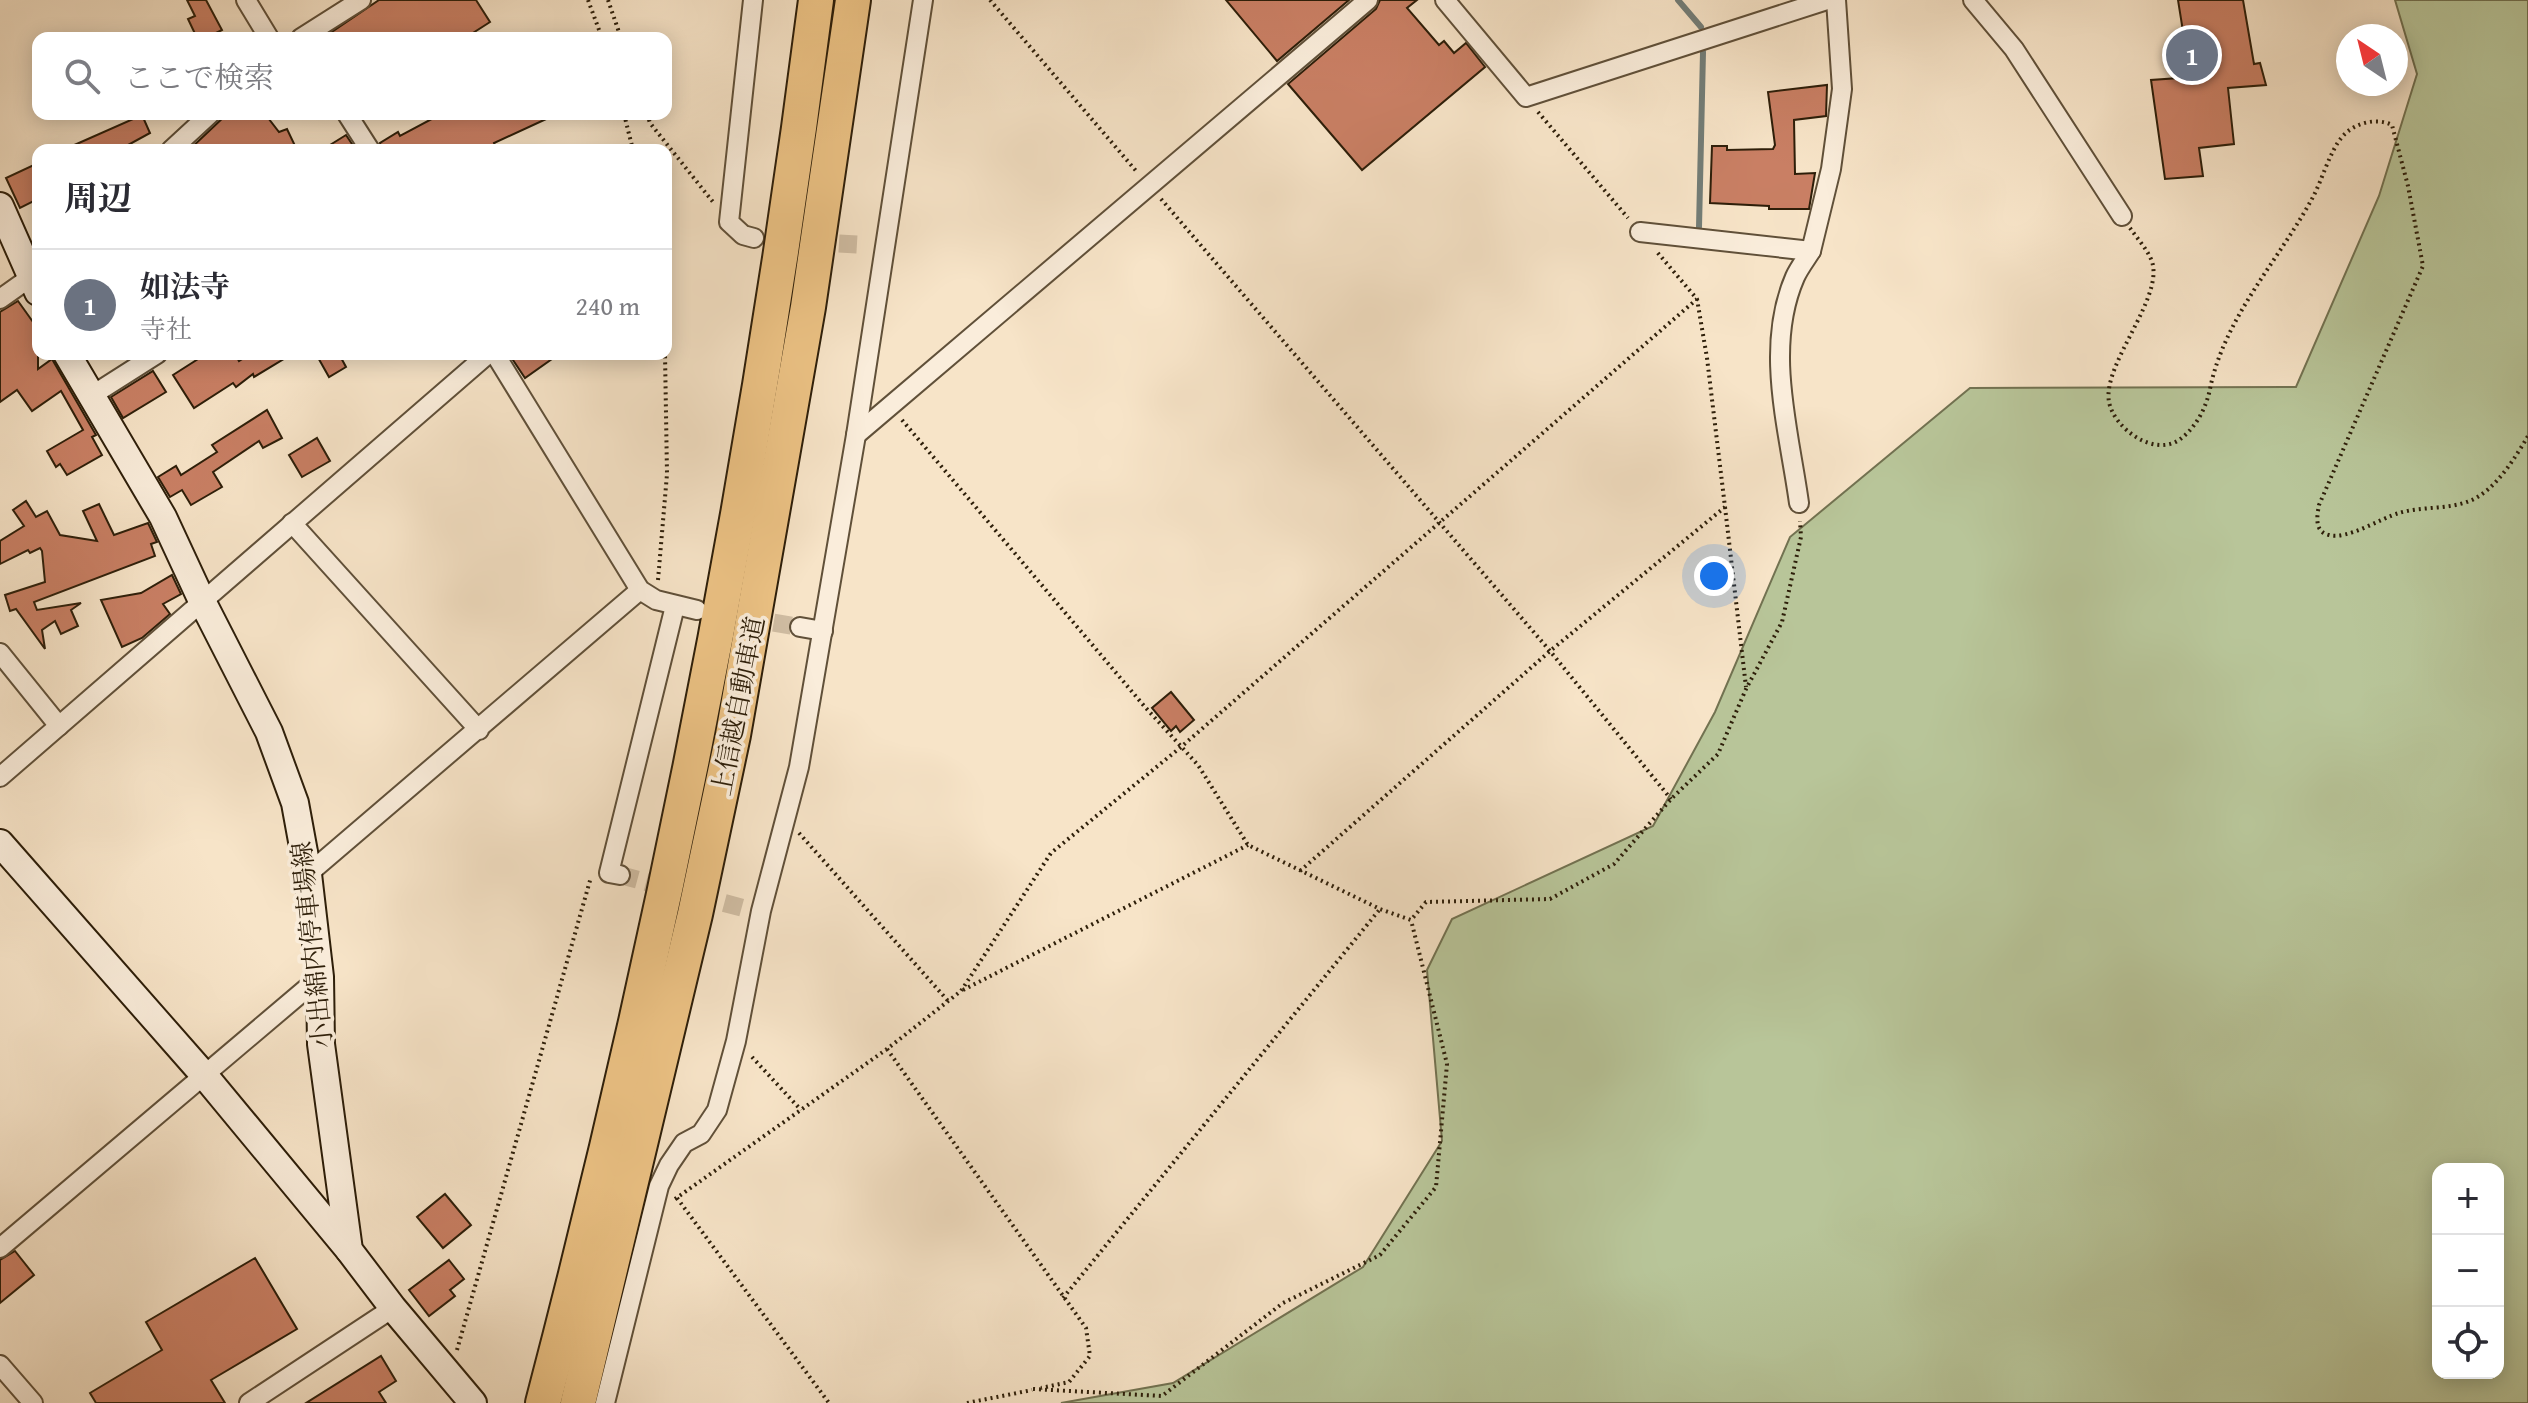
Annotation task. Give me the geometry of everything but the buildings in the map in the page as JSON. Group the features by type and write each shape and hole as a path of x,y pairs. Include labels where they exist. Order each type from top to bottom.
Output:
{"highway":[{"name":"上信越自動車道","path":"543,1403 664,893 724,595 788,213 816,0"},
{"name":"上信越自動車道","path":"578,1403 695,914 755,620 808,307 853,0"}],"main road":[{"path":"0,206 32,273"},
{"name":"小出綿内停車場線","path":"70,360 163,517 269,732 295,803 308,874 320,977 321,1044 349,1250 473,1403"},
{"path":"0,843 204,1075 349,1250"}],"street":[{"path":"246,0 265,32"},
{"path":"310,32 361,0"},
{"path":"753,0 729,222 743,235 754,238"},
{"path":"605,1403 659,1186 684,1143 701,1134 717,1110 736,1041 752,909 786,819 799,767 856,435 923,0"},
{"path":"856,435 1368,0"},
{"path":"1445,0 1526,97 1827,0"},
{"path":"1799,503 1779,366 1781,323 1795,277 1811,251 1831,169 1842,89 1836,0"},
{"path":"1973,0 2014,49 2122,216"},
{"path":"178,144 204,120"},
{"path":"351,120 366,144"},
{"path":"1640,232 1811,251"},
{"path":"864,245 884,250"},
{"path":"0,299 32,283"},
{"path":"91,396 148,360"},
{"path":"0,777 481,360"},
{"path":"499,360 648,595 675,606 697,610"},
{"path":"292,523 479,730"},
{"path":"308,874 479,730 648,595"},
{"path":"620,875 609,873 675,606"},
{"path":"800,627 823,631"},
{"path":"0,653 59,726"},
{"path":"0,1248 320,977"},
{"path":"249,1403 393,1308"},
{"path":"0,1365 33,1403"}],"path":[{"path":"588,0 600,32"},
{"path":"608,0 619,32"},
{"path":"990,0 1550,651 1671,799"},
{"path":"1526,97 1697,299 1707,358 1746,689"},
{"path":"626,120 632,144"},
{"path":"649,120 667,144"},
{"path":"2122,216 2152,261 2152,282 2112,377 2108,399 2125,430 2137,438 2162,445 2178,441 2207,408 2214,368 2230,333 2312,199 2342,137 2362,124 2382,120 2392,125 2408,186 2423,266 2319,505 2316,521 2320,531 2342,535 2398,513 2473,499 2490,486 2528,436"},
{"path":"672,151 729,222"},
{"path":"653,1216 949,1002 961,991 1051,853 1181,747 1697,299"},
{"path":"648,595 667,474 665,360"},
{"path":"890,407 1198,765 1248,845 1380,909 1411,920"},
{"path":"1411,920 1426,902 1550,899 1614,864 1671,799 1718,754 1746,689 1782,622 1801,537 1799,503"},
{"path":"1299,871 1550,651 1725,507"},
{"path":"786,819 949,1002"},
{"path":"961,991 1248,845"},
{"path":"450,1375 594,865"},
{"path":"1063,1298 1380,909"},
{"path":"1033,1389 1162,1396 1283,1303 1380,1255 1436,1187 1447,1064 1411,920"},
{"path":"736,1041 801,1110"},
{"path":"887,1049 1086,1328 1090,1356 1069,1382 967,1403"},
{"path":"677,1198 829,1403"}],"green space":[{"path":"2395,0 2528,0 2528,1403 1061,1403 1173,1383 1363,1267 1442,1141 1427,970 1452,919 1653,826 1715,712 1790,537 1970,388 2296,387 2379,196 2417,74 2408,44 2408,24 2402,24"}],"waterway":[{"path":"1678,0 1701,27"},
{"path":"1699,227 1703,52"}],"tunnel":[{"path":"812,242 864,245"},
{"path":"747,618 800,627"},
{"path":"620,875 743,908"}],"place":[{"name":"如法寺","path":"2192,55"}]}
